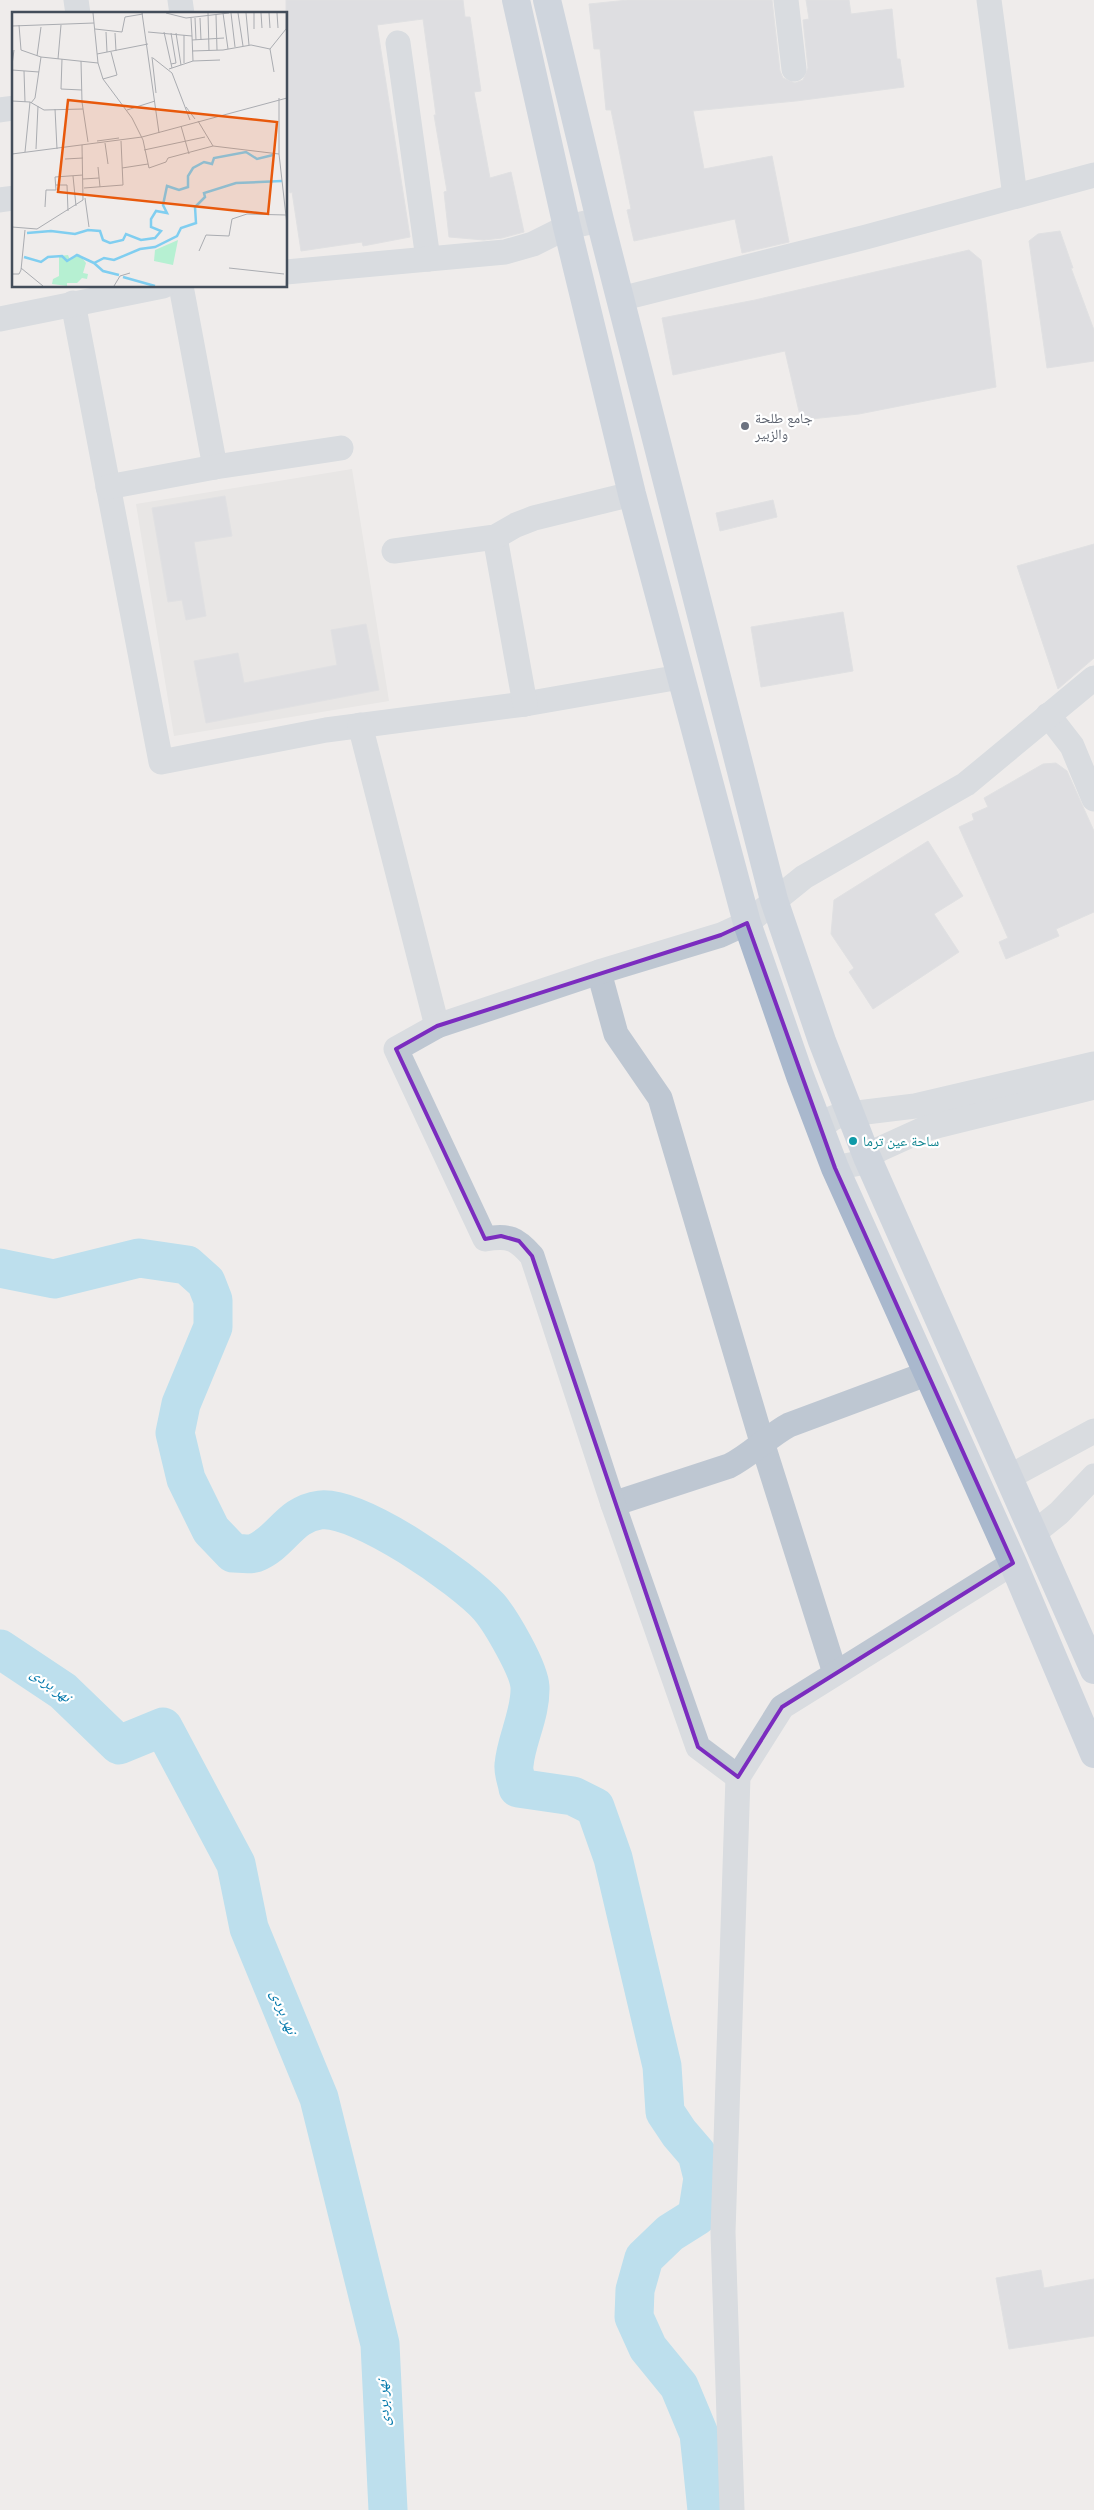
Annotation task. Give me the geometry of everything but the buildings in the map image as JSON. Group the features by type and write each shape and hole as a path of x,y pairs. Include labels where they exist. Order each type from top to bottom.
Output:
{"main road":[{"path":"516,0 567,227 632,494 747,923 819,1129 835,1168 926,1374 1013,1563 1094,1754"},
{"path":"547,0 600,220 774,900 822,1041 867,1157 898,1231 1094,1670"}],"street":[{"path":"786,0 794,68"},
{"path":"989,0 1015,196"},
{"path":"398,43 428,259"},
{"path":"620,299 866,237 1094,175"},
{"path":"288,272 520,249 567,227 600,220"},
{"path":"0,319 153,288"},
{"path":"181,288 215,466"},
{"path":"74,303 161,762 360,725 525,704 680,677"},
{"path":"108,487 215,466 341,448"},
{"path":"394,551 495,537 516,524 534,518 632,494"},
{"path":"495,537 525,704"},
{"path":"738,1777 698,1747 613,1504 532,1256 519,1241 501,1236 485,1239 396,1049 437,1026 599,972 721,935 747,923 804,877 966,784 1094,678"},
{"path":"1048,715 1072,746 1094,799"},
{"path":"360,725 437,1026"},
{"path":"599,972 616,1034 660,1098 762,1442 835,1673"},
{"path":"819,1129 833,1118 850,1113 915,1106 1094,1064"},
{"path":"835,1168 852,1166 891,1143 924,1129 1094,1087"},
{"path":"613,1504 729,1466 742,1460 762,1442 789,1425 926,1374"},
{"path":"1009,1478 1094,1430"},
{"path":"1034,1533 1058,1513 1094,1476"},
{"path":"732,2510 723,2232 738,1777 782,1707 1013,1563"}],"highlighted area":[{"path":"747,923 835,1168 1013,1563 782,1707 738,1777 698,1747 532,1256 519,1241 501,1236 485,1239 396,1049 437,1026 721,935"}],"shaded area":[{"path":"352,469 389,701 174,736 136,504"}],"waterway":[{"path":"0,1268 54,1279 139,1258 187,1265 206,1282 213,1300 213,1327 181,1404 175,1433 186,1479 211,1530 233,1553 250,1554 264,1548 293,1522 309,1513 320,1510 337,1512 359,1519 409,1546 457,1579 489,1607 507,1634 520,1657 530,1687 526,1717 515,1756 514,1765 518,1788 573,1796 595,1807 613,1858 662,2066 665,2112 679,2133 697,2154 703,2178 697,2216 670,2233 644,2258 635,2290 634,2317 648,2348 679,2386 699,2434 707,2510"},
{"name":"نهر بردى","path":"0,1649 63,1691 119,1745 163,1727 236,1864 249,1928 319,2098 380,2344 388,2510"}],"place":[{"name":"جامع طلحة والزبير","path":"745,426"},
{"name":"ساحة عين ترما","path":"853,1141"}]}
